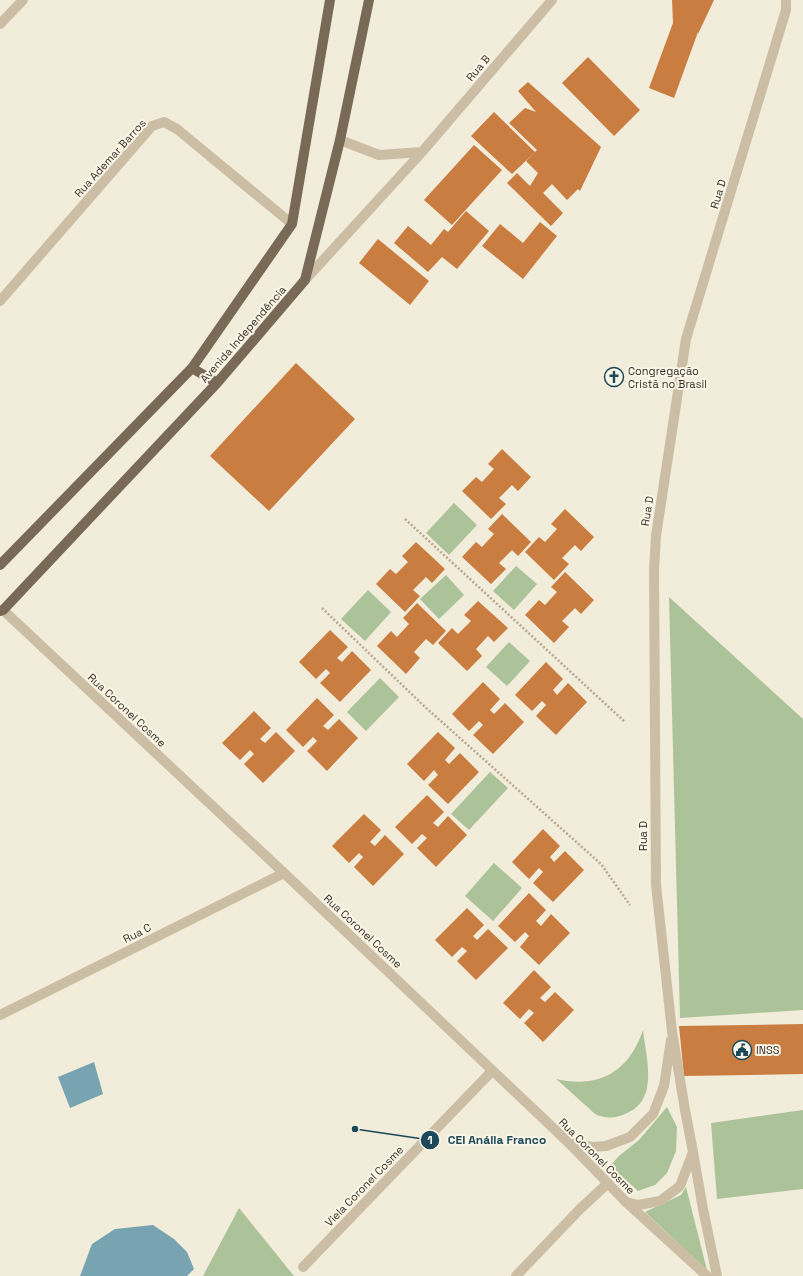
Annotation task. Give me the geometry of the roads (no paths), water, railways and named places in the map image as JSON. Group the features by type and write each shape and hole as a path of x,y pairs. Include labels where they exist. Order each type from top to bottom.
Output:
{"main road":[{"name":"Avenida Independência","path":"0,565 192,368 292,224 330,0"},
{"name":"Avenida Independência","path":"1,609 217,383 305,280 340,140 369,0"},
{"path":"192,368 217,383"}],"street":[{"path":"0,24 23,0"},
{"name":"Rua B","path":"305,280 422,152 552,0"},
{"name":"Rua D","path":"717,1276 703,1209 672,1031 656,885 654,570 656,536 686,339 786,5 793,0"},
{"name":"Rua Ademar Barros","path":"0,301 152,126 164,122 177,129 292,224"},
{"path":"340,140 379,154 422,152"},
{"name":"Rua Coronel Cosme","path":"1,609 284,873 569,1143 626,1202 707,1276"},
{"name":"Rua C","path":"0,1015 284,873"},
{"name":"Rua D","path":"569,1143 593,1147 606,1146 630,1137 653,1114 664,1086 672,1031"},
{"name":"Viela Coronel Cosme","path":"303,1267 492,1071"},
{"path":"626,1202 638,1205 660,1201 680,1186 693,1152"},
{"path":"516,1276 580,1209 608,1183"}],"water":[{"path":"94,1062 103,1094 70,1108 58,1077"},
{"path":"153,1225 174,1239 187,1252 194,1269 187,1276 80,1276 92,1244 115,1229"}],"place":[{"name":"Congregação Cristã no Brasil","path":"614,377"},
{"name":"INSS","path":"742,1050"},
{"name":"CEI Anália Franco","path":"355,1129"}]}
